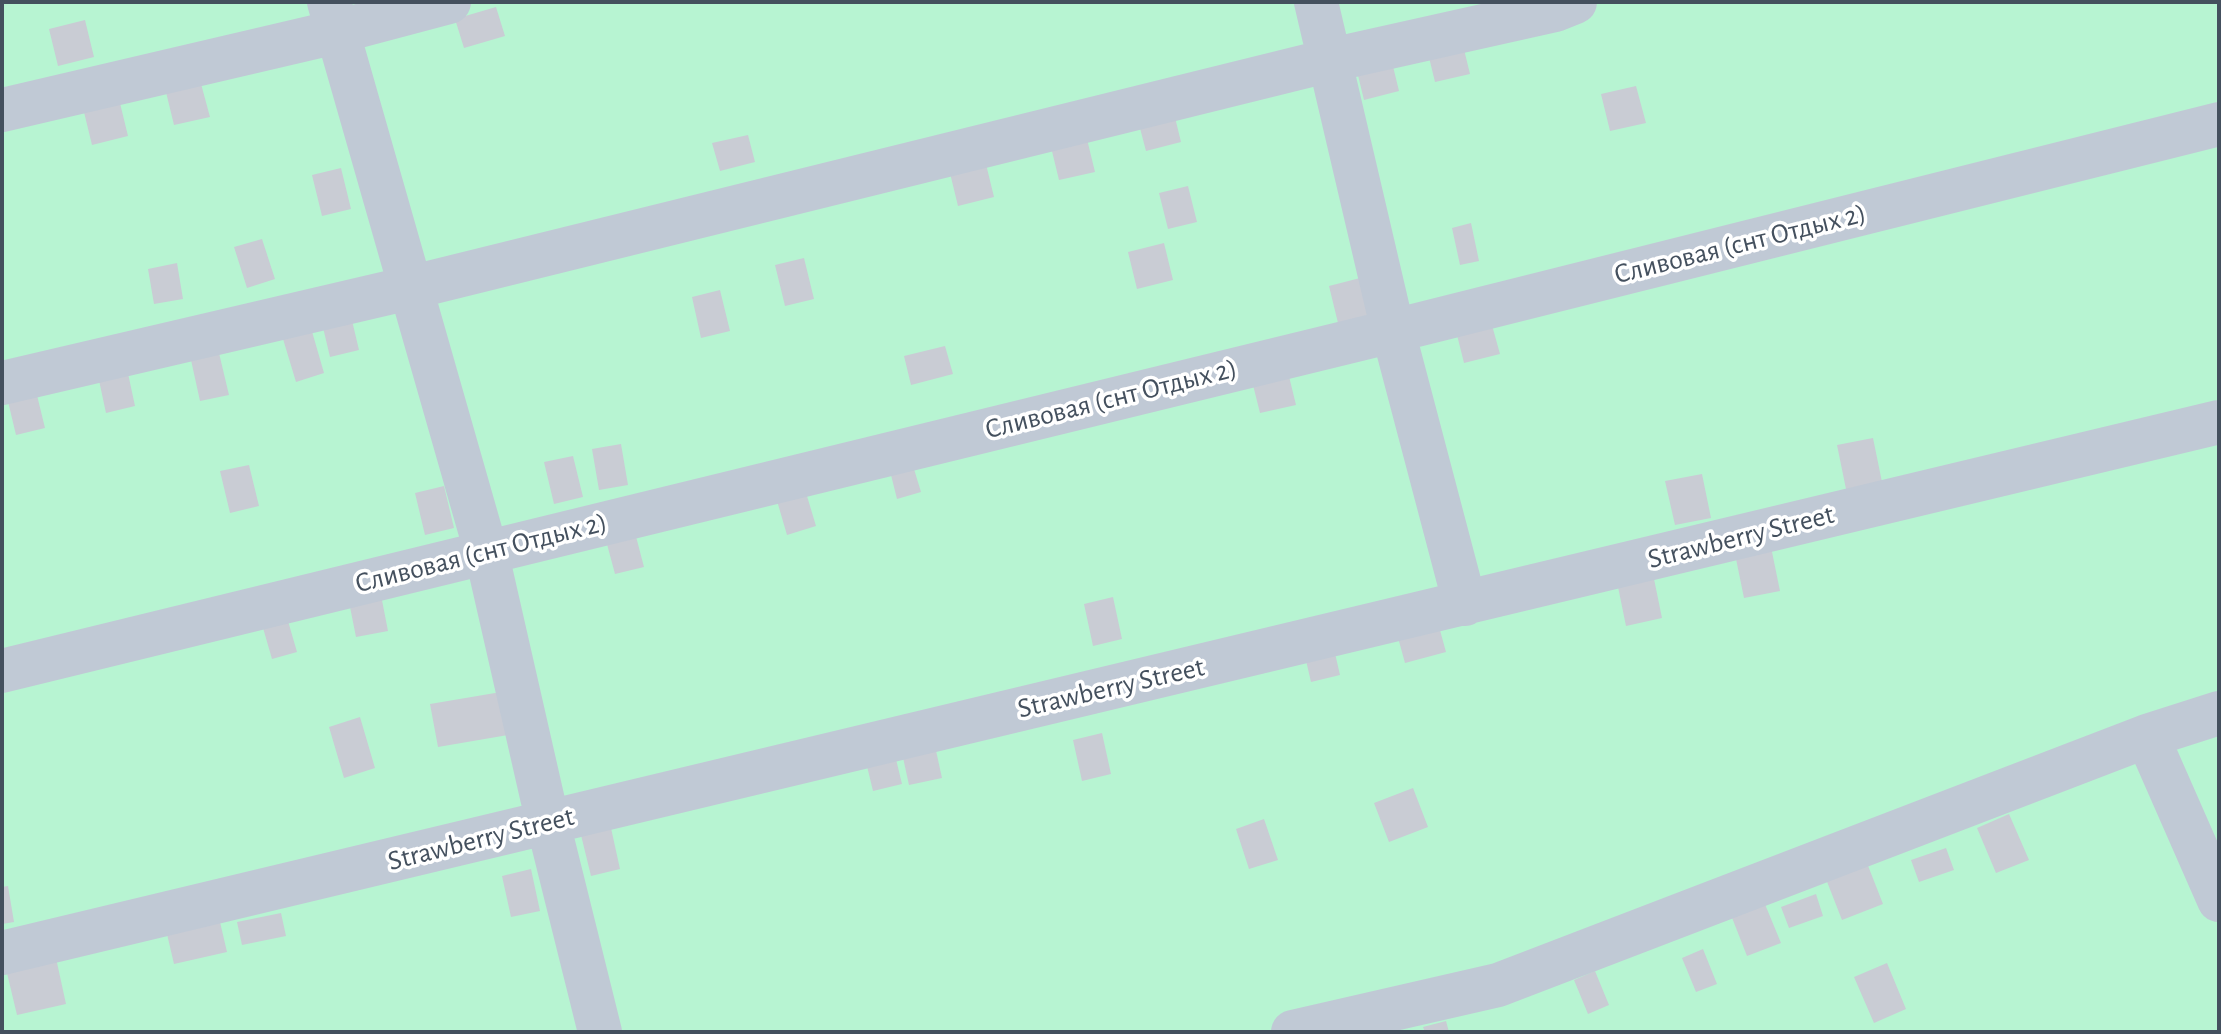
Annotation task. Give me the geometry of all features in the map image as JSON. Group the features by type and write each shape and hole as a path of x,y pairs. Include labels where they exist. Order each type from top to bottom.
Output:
{"lane":[{"path":"2,110 332,17 449,2"},
{"path":"1316,2 1393,331 1465,604"},
{"path":"2,383 409,288 1331,60 1555,10 1575,2"},
{"path":"332,17 486,551 600,1032"},
{"name":"Сливовая (снт Отдых 2)","path":"2,671 1393,331 2219,124"},
{"name":"Strawberry Street","path":"2,953 2219,422"},
{"path":"1293,1032 1498,985 2147,736 2219,713"},
{"path":"2147,736 2219,900"}],"green space":[{"path":"2,2 2219,2 2219,1032 2,1032"}],"building":[{"path":"496,7 505,36 464,48 455,19"},
{"path":"85,20 94,57 58,66 49,29"},
{"path":"1461,37 1470,74 1435,82 1426,45"},
{"path":"1390,54 1399,91 1364,100 1355,63"},
{"path":"200,80 210,117 174,125 165,88"},
{"path":"1636,86 1646,123 1610,131 1601,94"},
{"path":"119,99 128,136 92,145 83,108"},
{"path":"1172,105 1181,142 1146,151 1136,113"},
{"path":"748,135 755,162 720,171 712,143"},
{"path":"1086,135 1095,172 1059,180 1050,143"},
{"path":"985,160 994,197 958,206 949,169"},
{"path":"341,168 351,209 322,216 312,175"},
{"path":"1188,186 1197,222 1168,229 1159,193"},
{"path":"1471,223 1479,261 1460,265 1452,228"},
{"path":"262,239 275,279 247,288 234,247"},
{"path":"1164,243 1173,280 1137,289 1128,252"},
{"path":"804,258 814,299 785,306 775,265"},
{"path":"177,263 183,299 154,304 148,269"},
{"path":"1364,277 1374,314 1338,323 1329,286"},
{"path":"720,290 730,331 701,338 692,297"},
{"path":"350,312 359,350 330,357 321,319"},
{"path":"1490,318 1500,354 1464,363 1455,327"},
{"path":"309,321 324,373 296,382 280,329"},
{"path":"945,346 953,374 911,385 904,356"},
{"path":"219,353 229,395 200,401 191,360"},
{"path":"126,364 135,406 106,413 97,371"},
{"path":"1287,368 1296,405 1260,413 1251,377"},
{"path":"35,387 45,428 16,435 6,393"},
{"path":"1873,438 1882,482 1846,489 1837,445"},
{"path":"621,444 628,485 599,490 592,449"},
{"path":"573,456 583,497 554,504 544,462"},
{"path":"249,465 259,506 230,513 220,471"},
{"path":"914,469 921,492 897,499 891,475"},
{"path":"1702,474 1711,518 1675,525 1665,481"},
{"path":"444,486 454,528 425,535 415,493"},
{"path":"804,486 816,526 787,535 775,494"},
{"path":"633,525 644,567 615,574 604,533"},
{"path":"1771,547 1780,591 1744,598 1735,554"},
{"path":"1653,574 1662,618 1626,626 1617,582"},
{"path":"380,590 388,631 356,637 348,597"},
{"path":"1113,597 1122,639 1093,646 1084,604"},
{"path":"286,614 297,652 272,659 261,621"},
{"path":"1438,623 1446,652 1405,663 1397,634"},
{"path":"1334,649 1340,675 1311,682 1305,656"},
{"path":"501,692 508,735 438,747 430,704"},
{"path":"360,717 375,768 344,778 329,727"},
{"path":"1102,733 1111,774 1082,781 1073,740"},
{"path":"935,746 942,778 909,785 902,753"},
{"path":"895,755 902,784 873,791 866,762"},
{"path":"1413,788 1428,827 1389,842 1374,803"},
{"path":"2009,814 2029,860 1996,873 1977,828"},
{"path":"1264,819 1278,860 1249,869 1236,829"},
{"path":"611,828 620,869 591,876 581,835"},
{"path":"1946,848 1954,870 1919,882 1911,860"},
{"path":"1865,858 1883,904 1842,920 1824,874"},
{"path":"531,869 540,911 511,917 502,876"},
{"path":"8,886 14,922 2,924 2,887"},
{"path":"1816,894 1823,916 1789,928 1781,907"},
{"path":"1762,897 1781,943 1747,956 1729,910"},
{"path":"281,913 286,936 242,945 237,922"},
{"path":"220,922 227,952 174,964 167,934"},
{"path":"1703,949 1717,984 1696,992 1682,958"},
{"path":"56,958 66,1004 17,1015 6,969"},
{"path":"1887,963 1906,1009 1874,1023 1854,977"},
{"path":"1595,971 1609,1005 1588,1014 1574,980"},
{"path":"1446,1021 1449,1032 1425,1032 1423,1027"}]}
